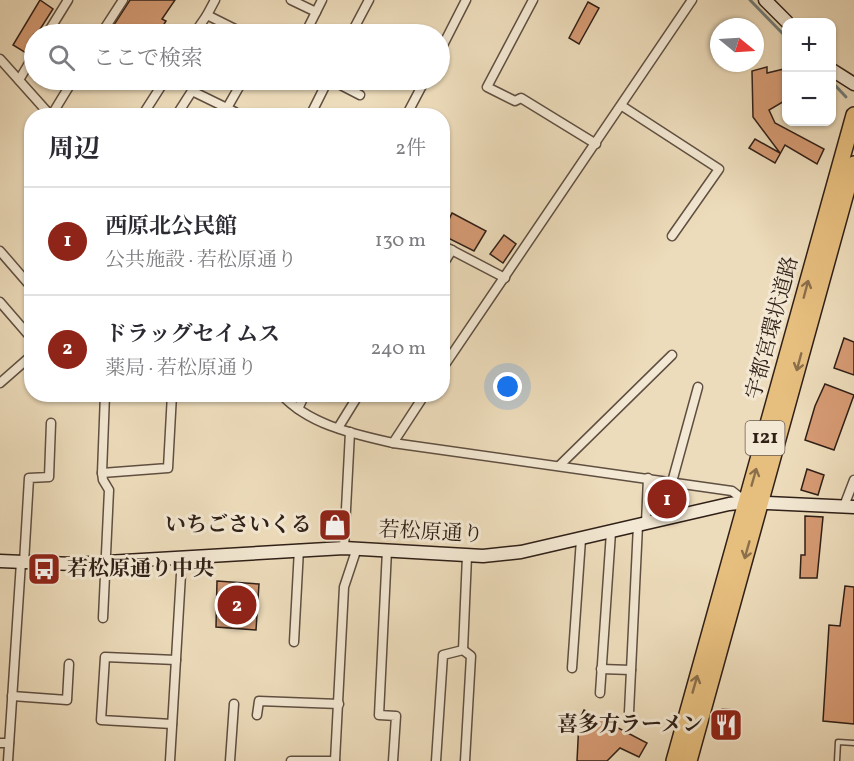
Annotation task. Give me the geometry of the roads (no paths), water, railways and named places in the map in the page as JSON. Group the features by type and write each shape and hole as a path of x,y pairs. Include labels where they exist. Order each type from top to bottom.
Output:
{"highway":[{"name":"宇都宮環状道路","path":"683,760 753,503 854,115"},
{"name":"宇都宮環状道路","path":"753,503 854,164"}],"street":[{"path":"53,24 68,0"},
{"path":"107,24 123,0"},
{"path":"201,24 215,0"},
{"path":"291,0 316,12"},
{"path":"310,24 322,0"},
{"path":"358,24 369,0"},
{"path":"450,31 466,0"},
{"path":"533,0 487,87 515,101 521,98 596,144"},
{"path":"450,357 692,0"},
{"path":"765,0 783,18"},
{"path":"207,15 225,24"},
{"path":"0,59 24,86"},
{"path":"19,80 24,72"},
{"path":"834,72 854,84"},
{"path":"28,90 44,108"},
{"path":"56,108 67,90"},
{"path":"147,108 159,90"},
{"path":"181,108 192,91 227,108 237,90"},
{"path":"314,108 324,90"},
{"path":"350,90 360,95"},
{"path":"410,108 420,90"},
{"path":"622,106 718,169 672,236"},
{"path":"0,250 24,278"},
{"path":"450,253 452,250 505,278"},
{"path":"0,302 24,330"},
{"path":"560,465 672,355"},
{"path":"2,378 24,361"},
{"path":"672,482 698,387"},
{"path":"104,618 108,490 102,473 105,402"},
{"path":"102,473 168,468 172,402"},
{"path":"290,402 298,409 338,429 393,442 732,491 753,503"},
{"path":"298,409 301,402"},
{"path":"338,429 354,402"},
{"path":"393,442 420,402"},
{"path":"8,761 5,743 12,696 29,478 49,477 51,423"},
{"path":"291,761 335,761 344,586 351,548 350,432"},
{"path":"629,712 642,524 648,478"},
{"path":"849,507 854,480"},
{"name":"若松原通り","path":"0,561 104,562 299,549 351,548 467,556 521,552 642,524 753,503 849,507"},
{"path":"600,693 611,532"},
{"path":"572,668 580,539"},
{"path":"294,642 299,549"},
{"path":"387,550 379,715 396,716 393,761"},
{"path":"462,650 467,556"},
{"path":"170,761 182,557"},
{"path":"436,761 442,655 462,650 471,656 465,761"},
{"path":"172,724 101,720 105,657 176,660"},
{"path":"12,696 67,700 69,664"},
{"path":"601,669 631,670"},
{"path":"257,715 258,700 339,704"},
{"path":"230,761 234,704"}],"lane":[{"path":"837,761 838,742 854,743"}],"waterway":[{"path":"750,0 782,33"},
{"path":"836,86 846,97"}],"place":[{"name":"西原北公民館","path":"667,499"},
{"name":"いちごさいくる","path":"335,525"},
{"name":"若松原通り中央","path":"44,569"},
{"name":"ドラッグセイムス","path":"237,605"},
{"name":"喜多方ラーメン","path":"726,725"}]}
